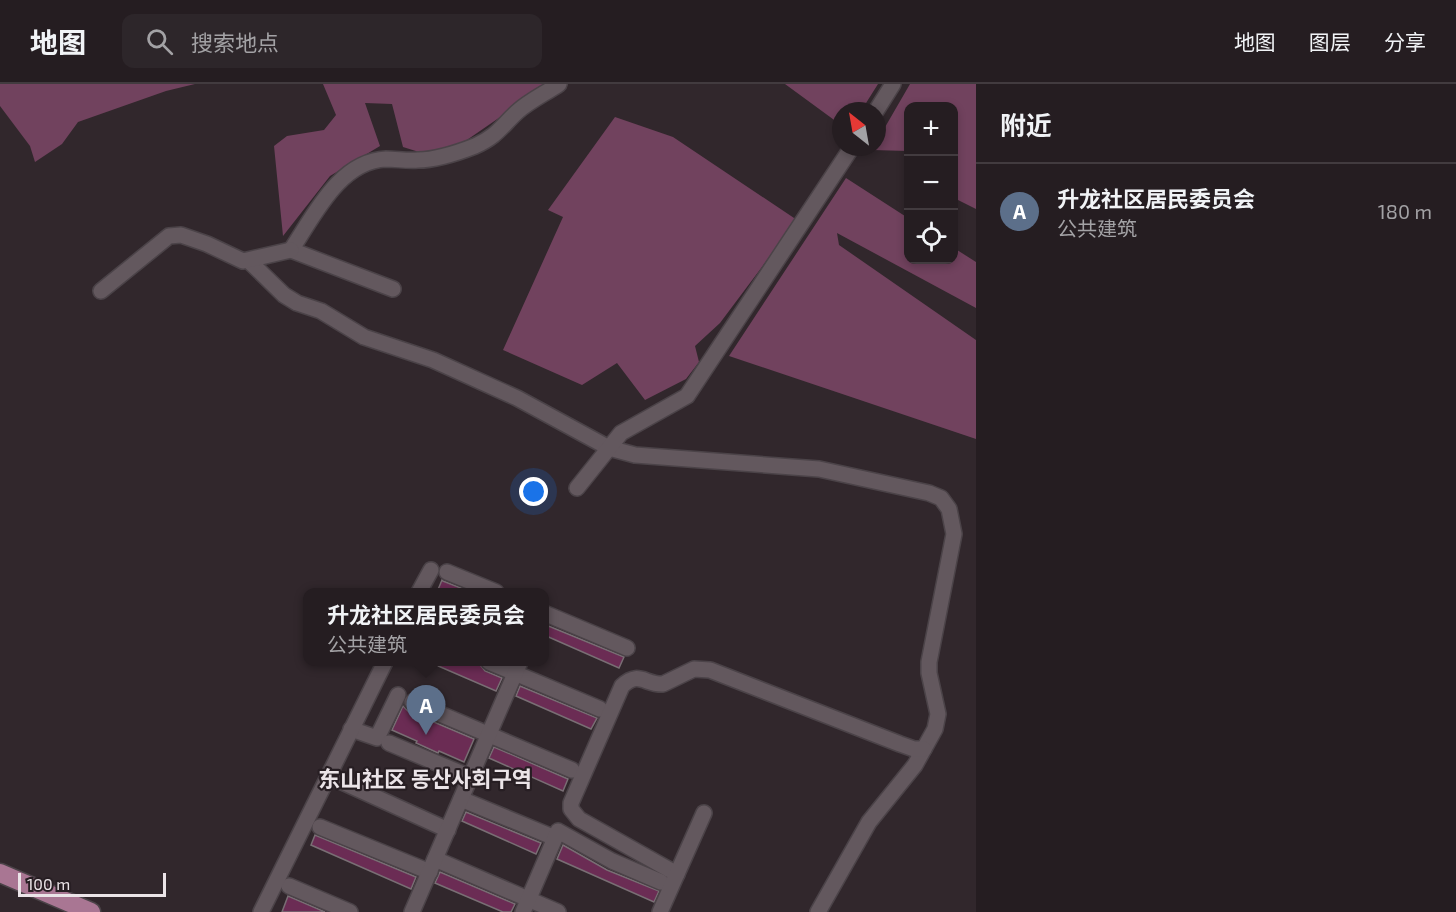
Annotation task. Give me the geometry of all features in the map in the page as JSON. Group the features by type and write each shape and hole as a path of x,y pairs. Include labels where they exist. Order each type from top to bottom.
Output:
{"main road":[{"path":"0,873 91,912"}],"street":[{"path":"291,250 333,188 350,171 384,159 439,158 476,145 500,132 518,111 559,84"},
{"path":"882,102 893,84"},
{"path":"576,488 621,433 687,396 846,156"},
{"path":"101,291 170,236 181,235 243,261 291,250 393,289"},
{"path":"249,261 284,295 297,303 321,311 364,337 433,360 517,398 609,448 635,455 819,469 929,493 941,498 950,509 954,534 929,662 929,673 938,714 935,729 915,765 869,822 818,912"},
{"path":"423,588 439,571 485,588"},
{"path":"549,615 627,648"},
{"path":"261,912 383,666"},
{"path":"412,912 518,667 600,709"},
{"path":"677,874 579,819 571,809 571,803 622,686 628,681 641,678 663,684 694,669 710,670 900,744 914,749 924,749"},
{"path":"351,729 377,738 398,695"},
{"path":"412,702 572,770"},
{"path":"389,743 470,777"},
{"path":"329,776 448,830"},
{"path":"461,800 555,838"},
{"path":"660,912 704,813"},
{"path":"320,827 433,866 526,906 558,912"},
{"path":"526,906 558,831 612,861 661,882"},
{"path":"289,886 350,912"}],"shaded area":[{"path":"0,84 195,84 166,91 78,122 62,144 35,162 30,146 0,106"},
{"path":"323,84 548,84 464,142 435,157 403,147 392,104 365,103 380,146 330,176 283,236 274,146 287,136 324,130 336,115"},
{"path":"785,84 878,84 867,102 832,102 832,118"},
{"path":"910,84 976,84 976,209 958,200 958,102 904,102 904,151 886,150 886,125"},
{"path":"615,117 673,137 797,220 720,323 695,346 699,362 686,379 645,400 617,363 582,385 503,350 563,217 548,210"},
{"path":"846,178 904,215 904,264 958,264 958,251 976,262 976,308 837,233 839,245 976,340 976,439 729,356"}],"building":[{"path":"442,580 461,588 439,588"},
{"path":"549,626 624,657 619,668 549,637"},
{"path":"438,666 481,666 485,671 502,678 496,691"},
{"path":"520,686 597,718 591,729 516,696"},
{"path":"403,706 408,711 474,739 464,762 439,751 438,753 392,730"},
{"path":"494,747 568,779 563,791 489,758"},
{"path":"466,812 541,843 536,854 462,821"},
{"path":"315,835 416,877 411,889 311,845"},
{"path":"563,845 607,870 659,891 654,902 557,859"},
{"path":"440,872 515,904 511,912 503,912 435,883"},
{"path":"288,896 325,912 282,912"}],"place":[{"name":"升龙社区居民委员会","path":"426,735"}],"district":[{"name":"东山社区 동산사회구역","path":"425,779"}]}
